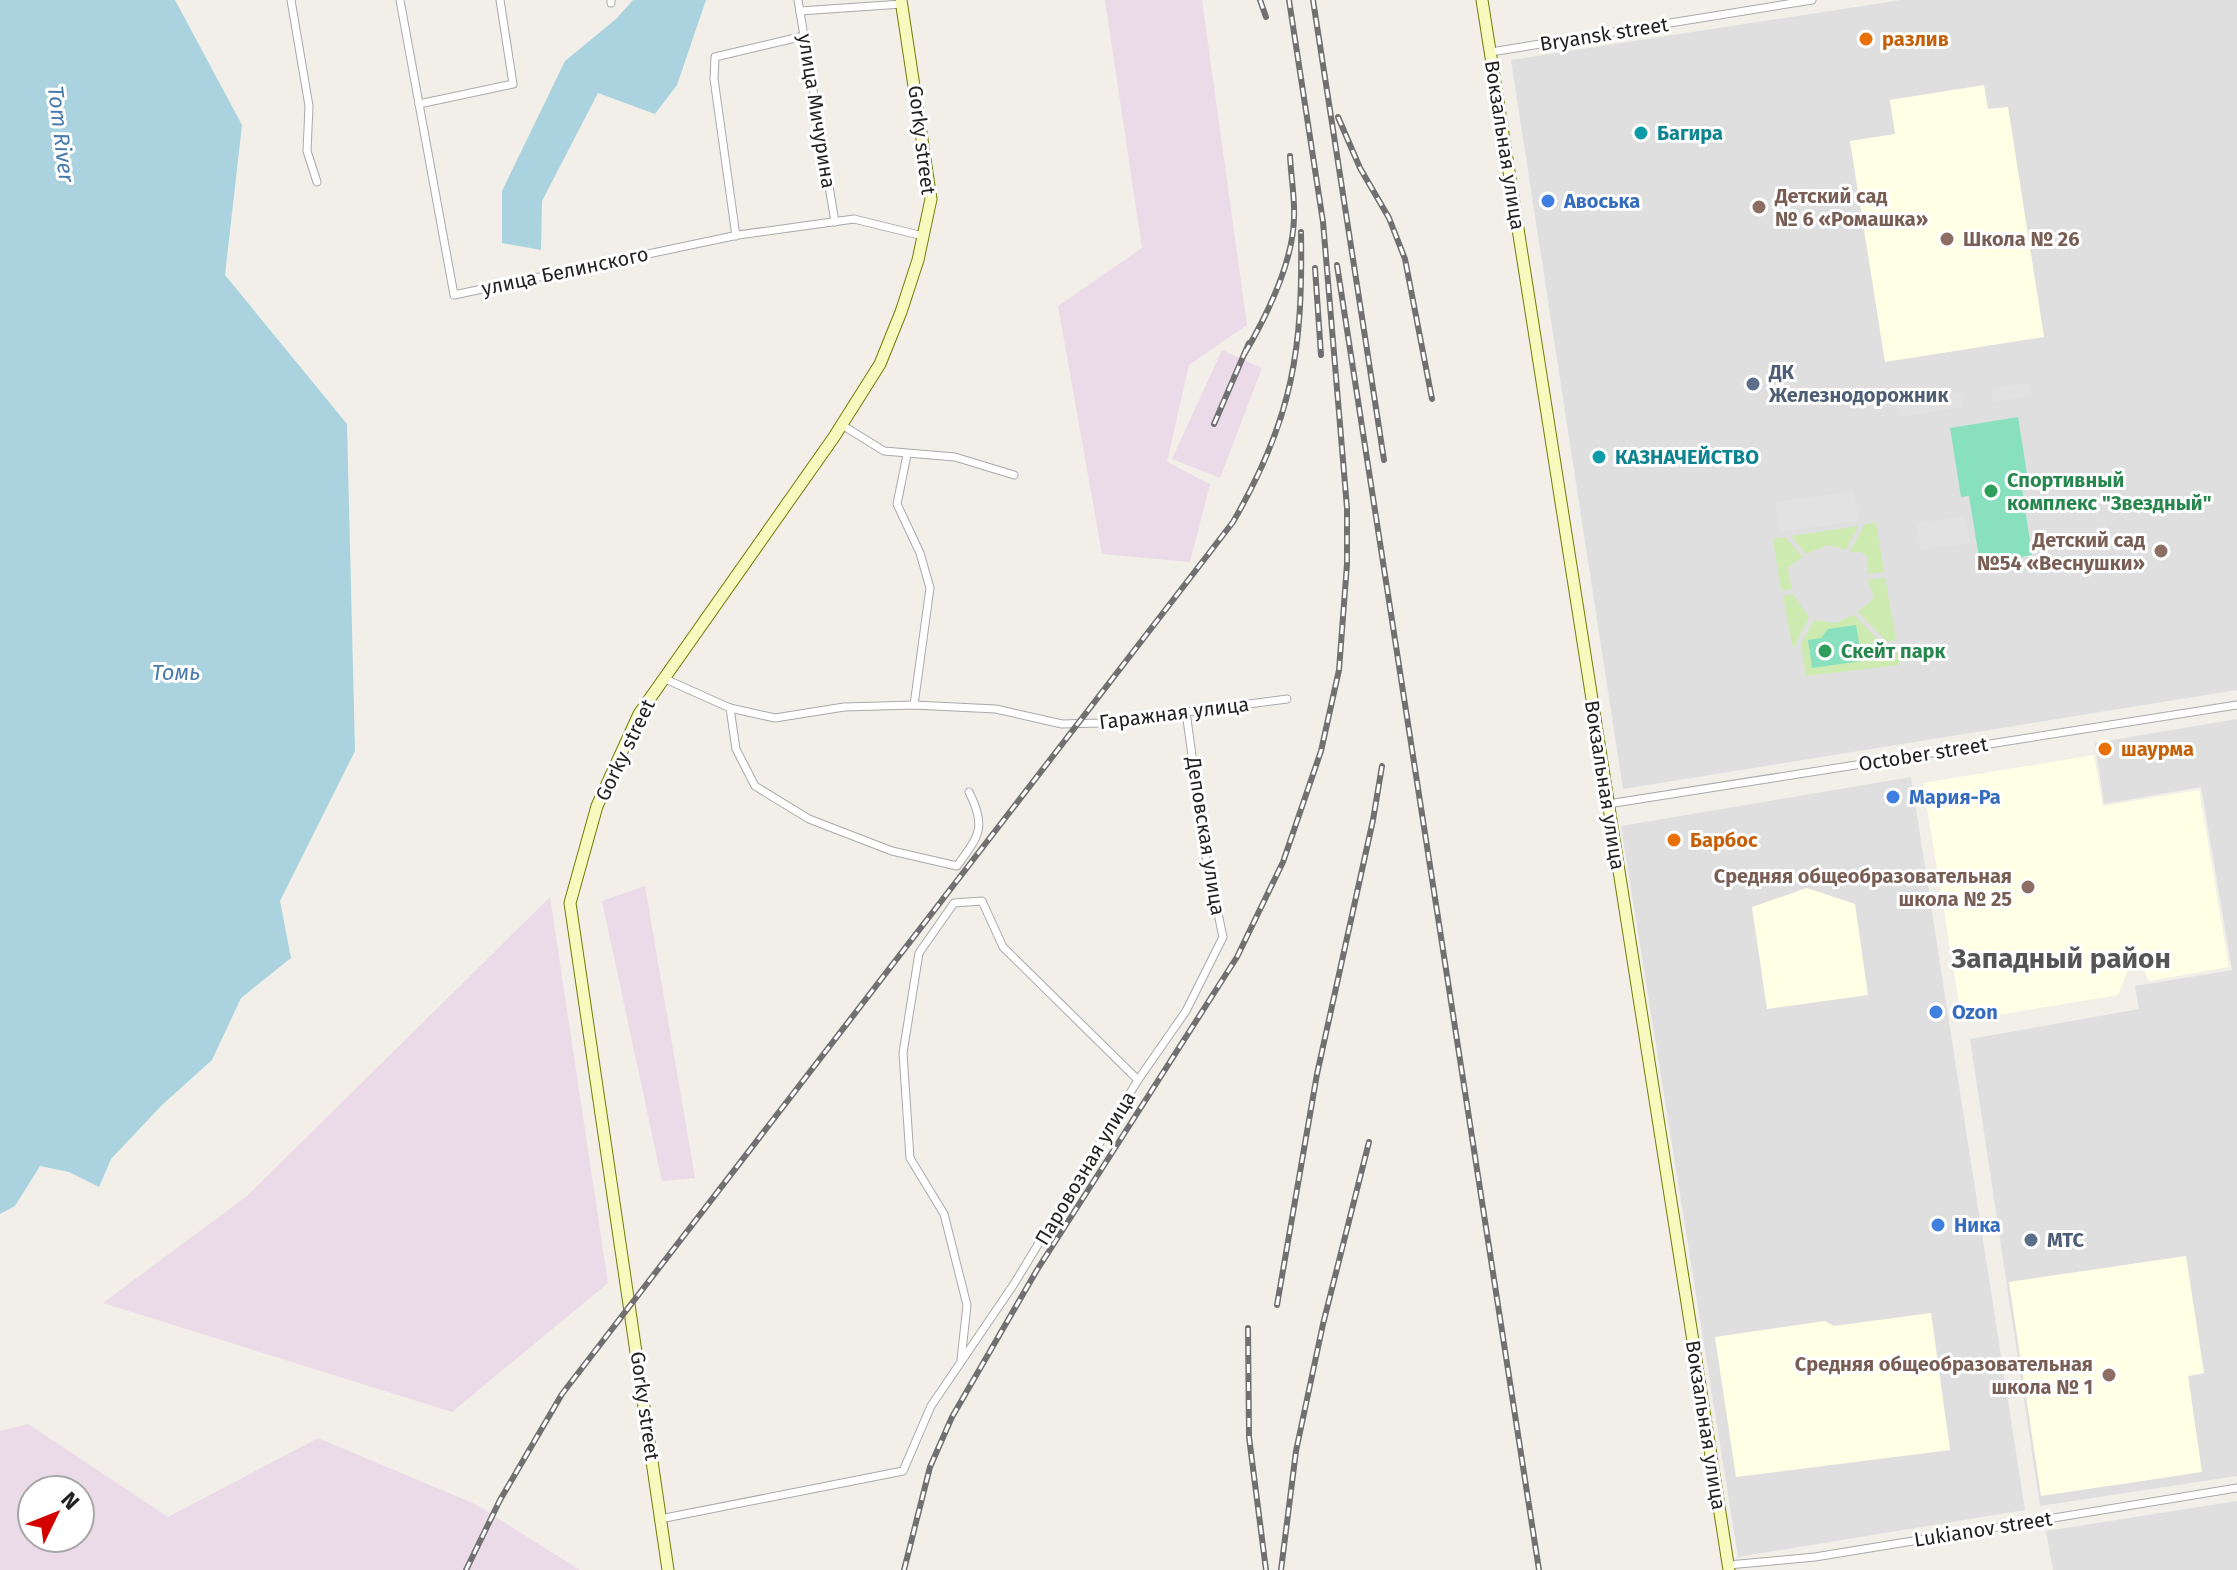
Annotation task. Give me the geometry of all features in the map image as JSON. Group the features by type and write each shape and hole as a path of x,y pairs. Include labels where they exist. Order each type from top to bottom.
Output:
{"main road":[{"name":"Вокзальная улица","path":"1482,0 1728,1568"},
{"name":"Gorky street","path":"668,1570 570,903 597,806 639,714 842,425 880,364 901,312 931,199 928,162 902,2"}],"street":[{"path":"291,0 309,106 307,151 317,182"},
{"name":"улица Белинского","path":"400,0 454,295 736,236 854,219 923,236"},
{"path":"419,104 513,84 500,0"},
{"name":"улица Мичурина","path":"798,0 835,222"},
{"name":"Bryansk street","path":"1491,52 1812,0"},
{"path":"800,11 902,2"},
{"path":"736,236 714,79 715,57 719,53 804,36"},
{"path":"842,425 884,451 955,457 1014,475"},
{"path":"663,678 730,708 775,718 844,707 914,705 930,588 920,553 897,504 907,455"},
{"name":"Гаражная улица","path":"914,705 996,709 1062,724 1100,723 1287,699"},
{"name":"October street","path":"1608,804 2237,705"},
{"path":"730,708 736,749 755,786 809,819 892,851 957,866 979,837 979,812 969,792"},
{"name":"Деповская улица","path":"1138,1080 1186,1011 1223,937 1206,857 1186,712"},
{"name":"Паровозная улица","path":"660,1519 903,1471 931,1406 1014,1284 1138,1080 1003,947 982,901 954,903 919,953 903,1053 910,1158 944,1214 967,1305 960,1363"},
{"name":"Lukianov street","path":"1728,1568 1815,1557 2237,1488"}],"shaded area":[{"path":"1105,0 1202,0 1247,325 1189,365 1167,462 1210,484 1190,562 1102,554 1058,306 1142,248"},
{"path":"1901,0 2237,0 2237,690 1623,789 1511,60"},
{"name":"Школа № 26","path":"1984,85 1988,109 2008,107 2044,337 1885,362 1850,141 1895,134 1890,100"},
{"path":"1222,350 1262,368 1220,478 1172,459"},
{"path":"2030,383 2032,396 1993,402 1991,389"},
{"path":"1961,393 1963,407 1899,417 1897,403"},
{"path":"1854,491 1859,521 1779,532 1775,502"},
{"path":"1965,516 1970,543 1920,550 1916,523"},
{"path":"2237,719 2237,1476 2040,1506 1970,1039 2139,1009 2135,986 2232,970 2201,787 2104,804 2095,743"},
{"name":"Средняя общеобразовательная школа № 25","path":"2094,755 2103,806 2199,790 2229,967 2149,981 2142,966 2129,968 2118,995 1962,1021 1923,783"},
{"path":"1911,777 2025,1510 1738,1557 1621,826"},
{"path":"645,886 695,1178 662,1181 602,901"},
{"path":"1807,888 1855,904 1868,995 1767,1009 1752,907"},
{"path":"550,897 608,1283 452,1412 103,1303 247,1196"},
{"name":"Средняя общеобразовательная школа № 1","path":"2186,1256 2204,1373 2188,1376 2202,1472 2041,1496 2009,1282"},
{"path":"1931,1313 1950,1450 1736,1477 1715,1337 1825,1321 1834,1326"},
{"path":"28,1424 168,1517 318,1438 475,1504 580,1570 0,1570 0,1431"},
{"path":"2237,1501 2237,1570 2053,1570 2046,1531"}],"green space":[{"name":"Спортивный комплекс \"Звездный\"","path":"2018,417 2029,486 2022,488 2032,555 1980,564 1969,496 1961,497 1950,428"},
{"path":"1876,522 1884,572 1867,574 1867,556 1861,552 1850,552 1864,525"},
{"path":"1858,526 1846,550 1828,545 1806,554 1791,536"},
{"path":"1785,537 1803,557 1787,568 1792,589 1781,591 1773,539"},
{"path":"1885,578 1896,640 1887,642 1858,612 1874,598 1868,580"},
{"path":"1793,594 1809,617 1793,649 1783,596"},
{"path":"1854,615 1885,647 1897,646 1900,665 1806,676 1801,644 1814,620 1835,623"},
{"path":"1856,625 1862,661 1812,668 1808,640 1821,638 1828,629"}],"water":[{"name":"Томь","path":"0,0 175,0 242,125 225,275 347,424 355,751 280,901 291,958 241,998 212,1060 162,1105 111,1159 99,1187 69,1172 40,1166 15,1206 0,1214"},
{"path":"633,0 706,0 677,85 655,114 598,93 542,201 541,250 502,243 502,191 565,61 616,19"}],"railway":[{"path":"1260,0 1266,17"},
{"path":"904,1570 930,1467 952,1417 1037,1270 1237,957 1283,862 1321,751 1339,670 1347,564 1347,508 1323,222 1289,0"},
{"path":"1313,0 1384,460"},
{"path":"1338,117 1360,168 1389,218 1405,259 1432,399"},
{"path":"1245,353 1270,305 1289,253 1294,210 1290,156"},
{"path":"466,1570 500,1500 562,1394 1233,522 1269,449 1290,382 1300,312 1301,232"},
{"path":"1337,265 1539,1570"},
{"path":"1315,268 1321,355"},
{"path":"1214,424 1249,343"},
{"path":"1277,1305 1317,1074 1382,766"},
{"path":"1281,1570 1296,1451 1323,1324 1369,1142"},
{"path":"1248,1328 1249,1437 1266,1570"}],"place":[{"name":"разлив","path":"1866,39"},
{"name":"Багира","path":"1641,133"},
{"name":"Авоська","path":"1548,201"},
{"name":"Детский сад № 6 «Ромашка»","path":"1759,207"},
{"name":"Школа № 26","path":"1947,239"},
{"name":"ДК Железнодорожник","path":"1753,384"},
{"name":"КАЗНАЧЕЙСТВО","path":"1599,457"},
{"name":"Спортивный комплекс \"Звездный\"","path":"1991,491"},
{"name":"Детский сад №54 «Веснушки»","path":"2161,551"},
{"name":"Скейт парк","path":"1825,651"},
{"name":"шаурма","path":"2105,749"},
{"name":"Мария-Ра","path":"1893,797"},
{"name":"Барбос","path":"1674,840"},
{"name":"Средняя общеобразовательная школа № 25","path":"2028,887"},
{"name":"Ozon","path":"1936,1012"},
{"name":"Ника","path":"1938,1225"},
{"name":"МТС","path":"2031,1240"},
{"name":"Средняя общеобразовательная школа № 1","path":"2109,1375"}],"district":[{"name":"Западный район","path":"2061,958"}],"water label":[{"name":"Tom River","path":"61,134"}]}
